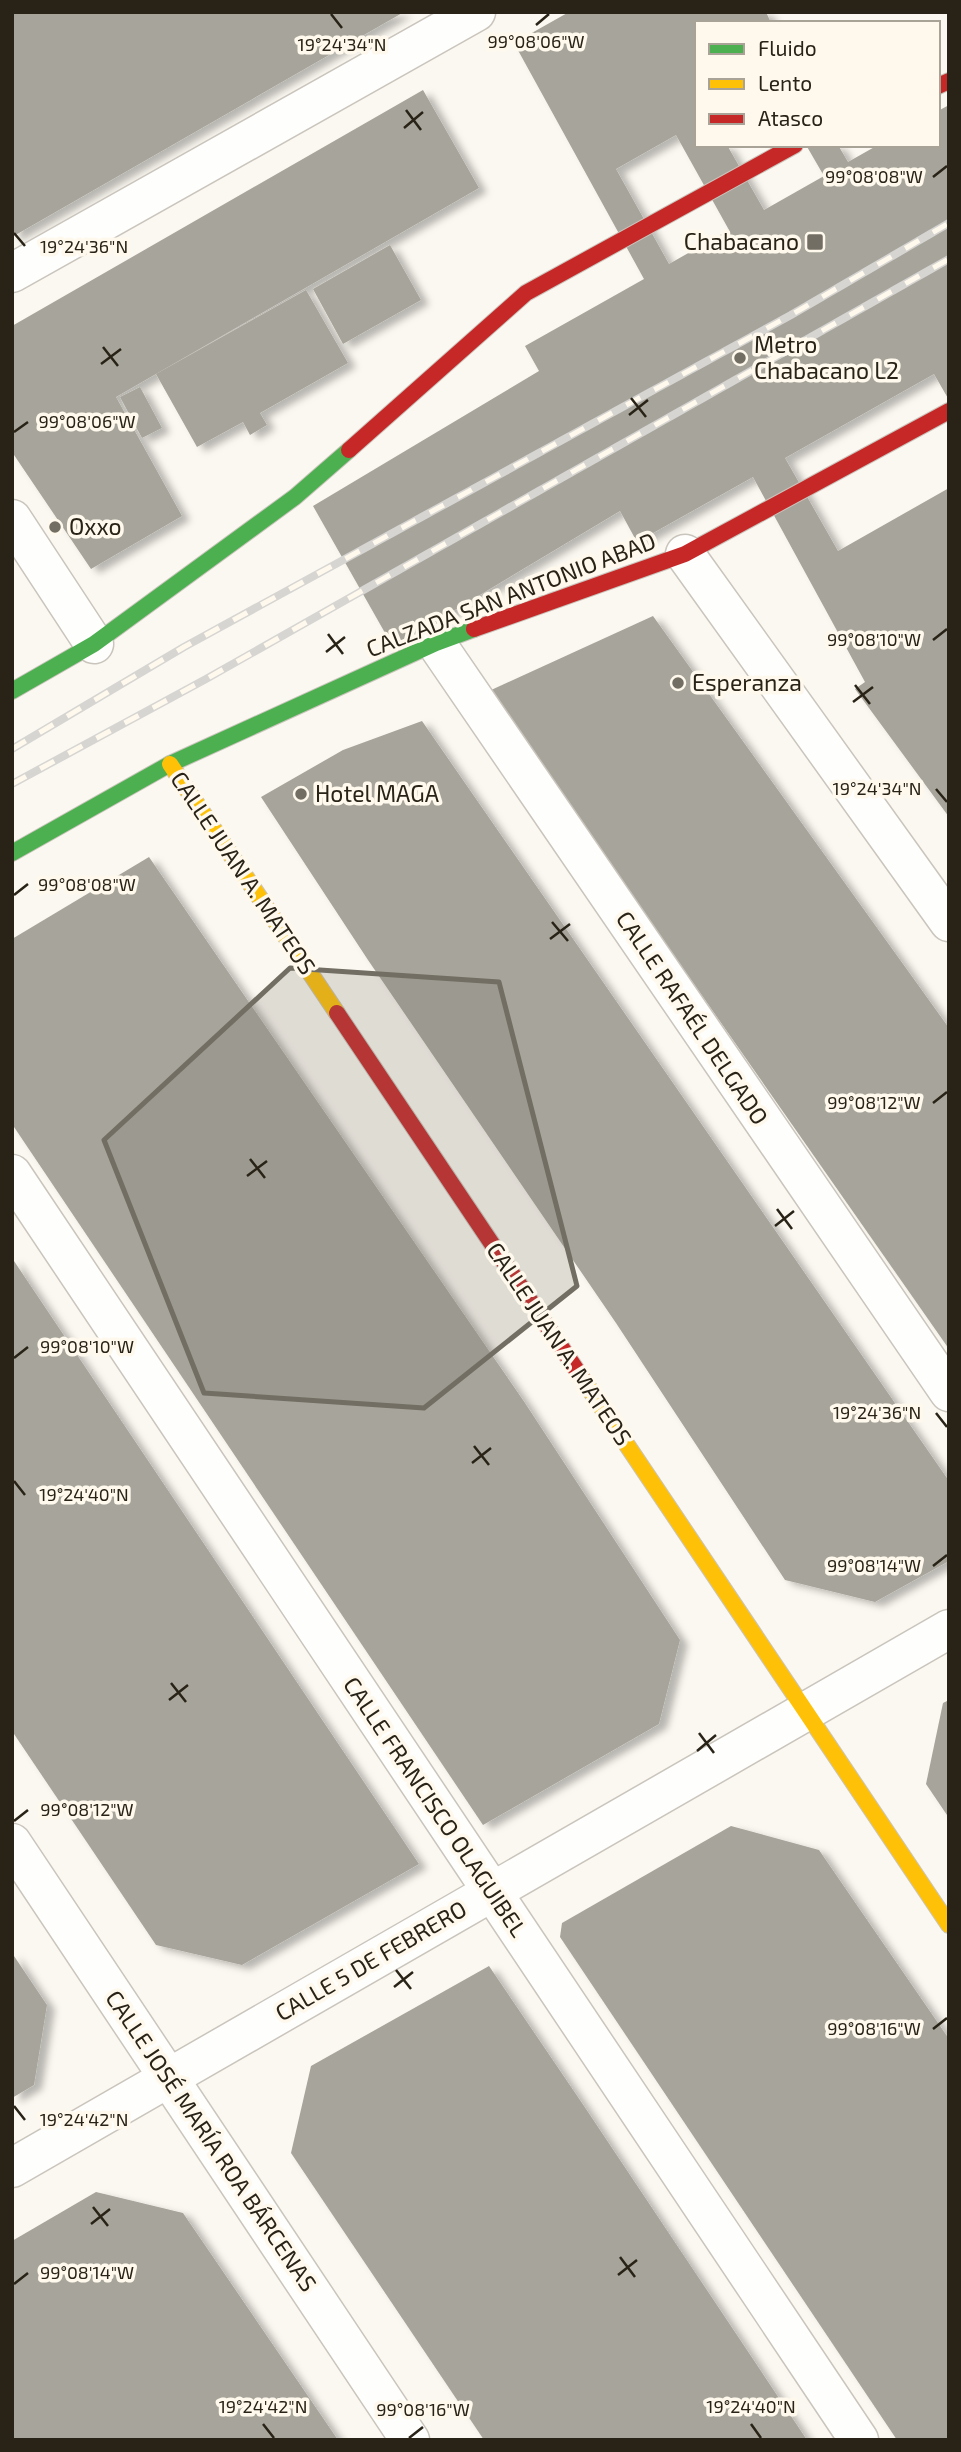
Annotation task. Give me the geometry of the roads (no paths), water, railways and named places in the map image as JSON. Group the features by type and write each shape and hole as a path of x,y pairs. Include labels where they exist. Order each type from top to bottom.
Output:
{"main road":[{"path":"12,691 94,644 295,497 526,293 791,147"},
{"name":"CALZADA SAN ANTONIO ABAD","path":"12,853 170,764 436,643 685,554 949,411"},
{"name":"CALLE JUAN A. MATEOS","path":"170,764 949,1925"}],"street":[{"path":"12,273 476,12"},
{"path":"12,519 94,644"},
{"path":"685,554 949,922"},
{"name":"CALLE RAFAÉL DELGADO","path":"436,643 949,1392"},
{"name":"CALLE FRANCISCO OLAGUIBEL","path":"12,1174 859,2440"},
{"name":"CALLE 5 DE FEBRERO","path":"12,2168 949,1629"},
{"name":"CALLE JOSÉ MARÍA ROA BÁRCENAS","path":"12,1843 410,2440"}],"railway":[{"path":"12,749 184,647 791,315 949,223"},
{"path":"12,784 206,679 949,259"}],"place":[{"name":"Chabacano","path":"815,242"},
{"name":"Metro Chabacano L2","path":"740,358"},
{"name":"Oxxo","path":"55,527"},
{"name":"Esperanza","path":"678,683"},
{"name":"Hotel MAGA","path":"301,794"}]}
